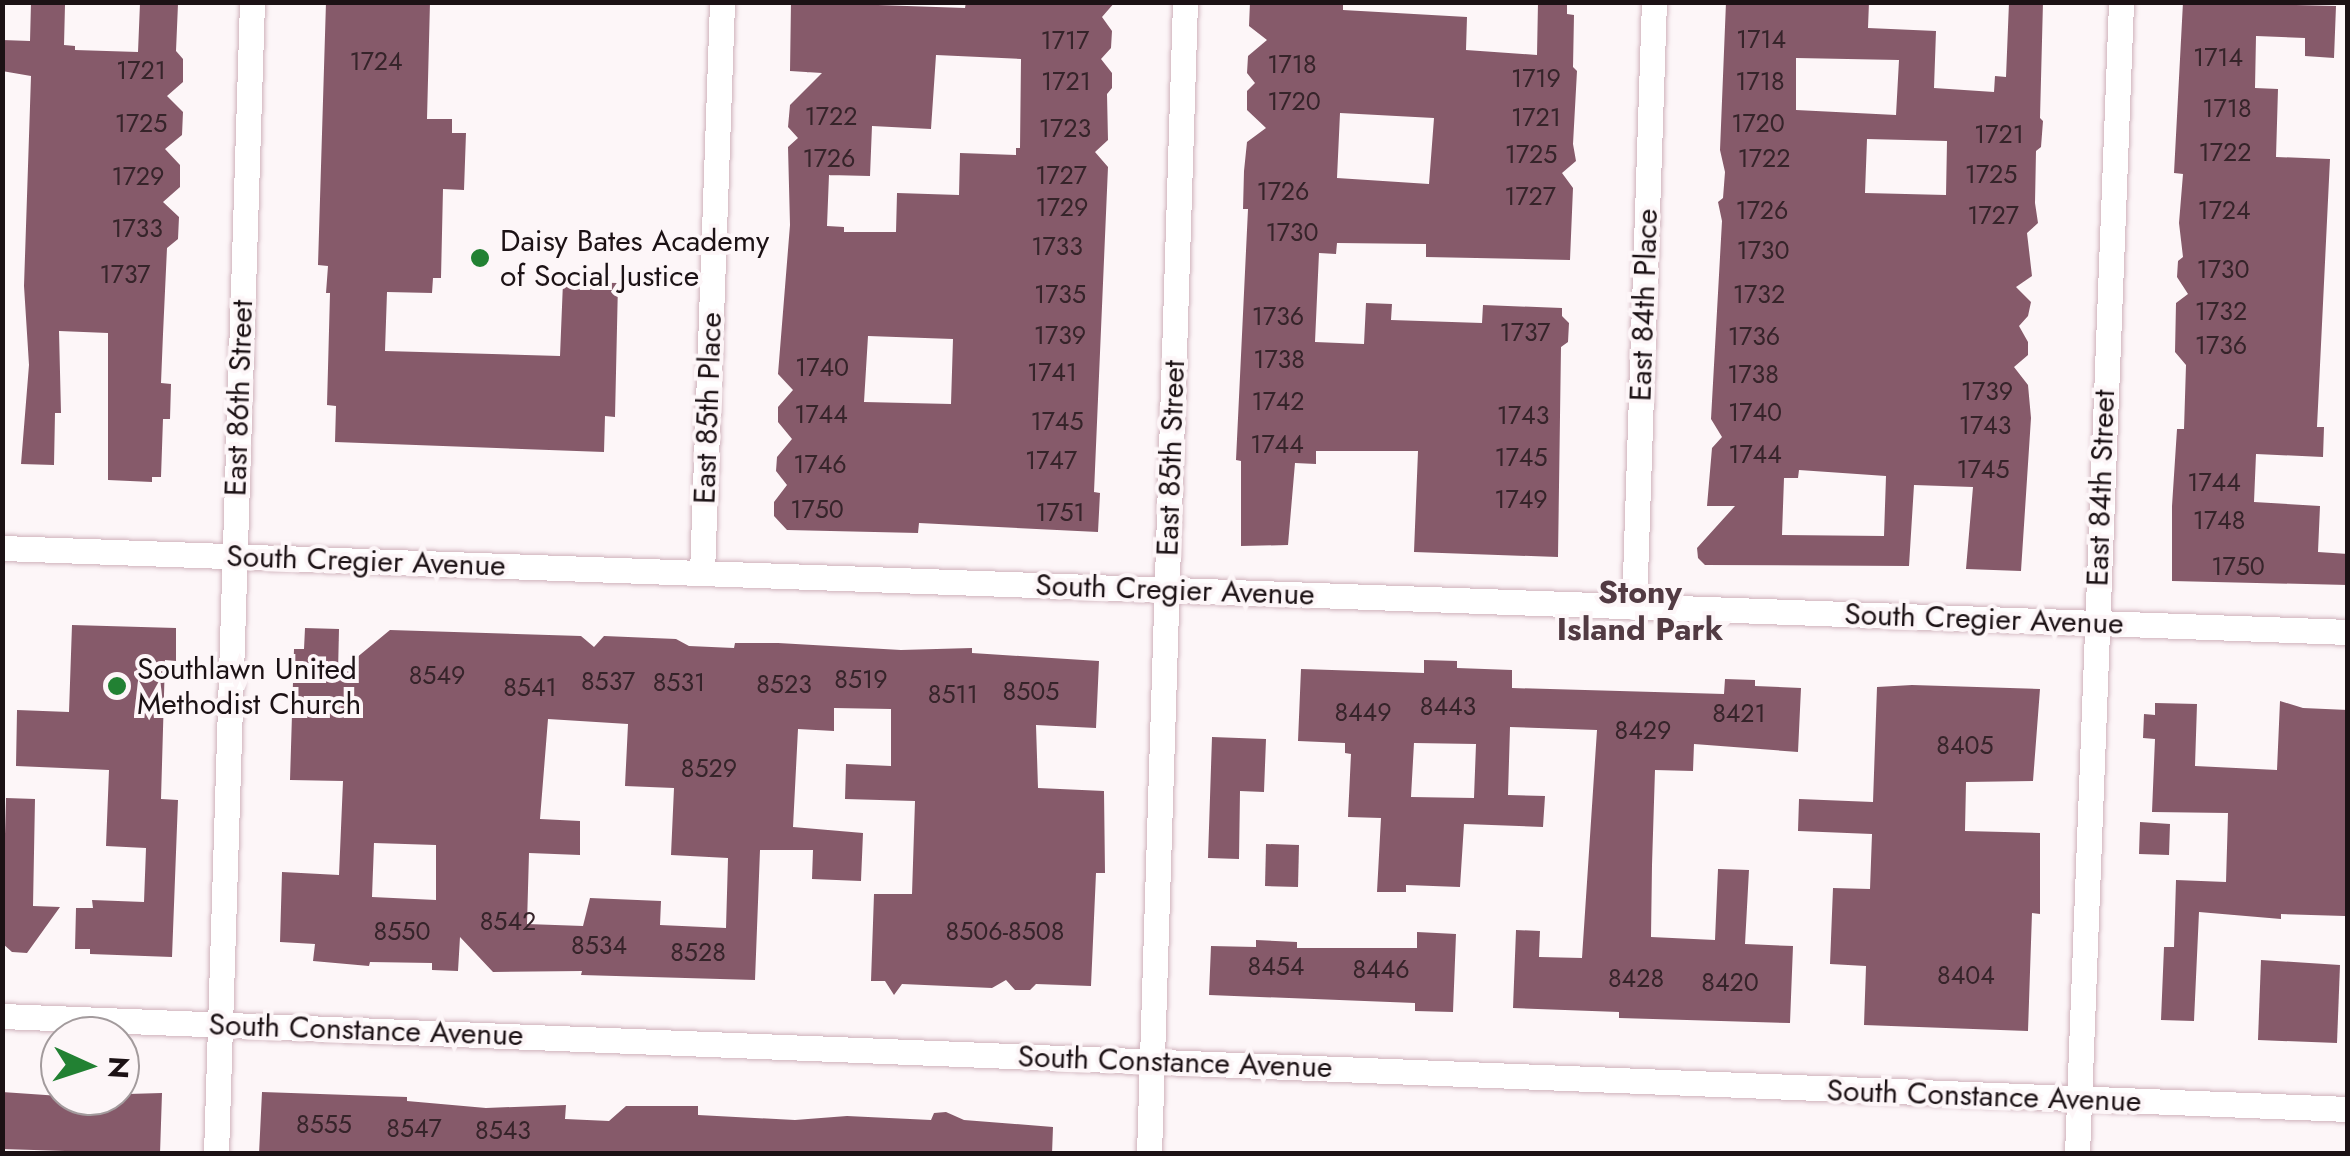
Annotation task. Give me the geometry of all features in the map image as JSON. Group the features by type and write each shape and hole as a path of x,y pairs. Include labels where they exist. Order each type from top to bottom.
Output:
{"street":[{"name":"East 86th Street","path":"216,1154 252,2"},
{"name":"East 85th Place","path":"702,573 722,2"},
{"name":"East 85th Street","path":"1149,1154 1185,2"},
{"name":"East 84th Place","path":"1634,607 1654,2"},
{"name":"East 84th Street","path":"2077,1154 2121,2"},
{"name":"South Cregier Avenue","path":"2,548 2348,632"},
{"name":"South Constance Avenue","path":"2,1016 2348,1108"}],"building":[{"path":"326,2 430,2 427,119 452,119 452,133 466,133 464,190 443,189 441,278 433,278 432,293 387,292 385,351 560,356 563,282 618,283 615,417 605,416 604,452 335,442 336,406 327,405 328,266 318,265"},
{"path":"791,2 965,8 966,2 1115,2 1102,17 1112,31 1111,48 1101,59 1112,73 1112,88 1107,94 1108,140 1095,152 1108,167 1094,492 1100,493 1098,532 919,523 918,533 787,530 774,516 774,502 787,485 776,471 777,457 792,439 778,422 778,407 793,390 778,374 790,225 788,147 798,138 788,127 790,105 822,73 790,71","holes":["936,55 1021,59 1020,148 1016,148 1016,155 960,153 959,195 897,193 896,232 844,232 844,227 827,226 829,175 870,176 872,126 931,129","868,336 953,339 951,404 864,402"]},
{"path":"1250,2 1343,2 1343,10 1467,17 1466,50 1537,55 1538,2 1567,2 1567,14 1574,15 1573,67 1577,71 1573,144 1576,161 1562,173 1573,188 1570,260 1426,257 1426,244 1337,243 1336,254 1319,253 1315,342 1364,344 1366,303 1392,304 1391,320 1482,323 1483,305 1562,308 1562,316 1569,323 1568,342 1561,347 1558,557 1414,552 1418,451 1316,451 1316,464 1295,463 1288,545 1241,546 1241,461 1236,460 1248,209 1243,209 1244,171 1247,142 1266,128 1247,110 1247,91 1255,83 1247,73 1248,56 1267,40 1249,26","holes":["1340,113 1434,118 1429,184 1337,178"]},
{"path":"1726,2 1869,2 1868,28 1936,31 1934,88 1994,92 1995,76 2006,77 2009,2 2043,2 2043,121 2041,147 2036,151 2038,223 2027,233 2032,276 2016,287 2031,302 2028,316 2019,326 2028,342 2028,355 2014,367 2028,385 2031,418 2021,571 1966,569 1973,487 1914,485 1909,566 1705,565 1698,558 1697,548 1735,506 1707,506 1712,448 1722,437 1711,419 1722,221 1718,202 1723,198 1725,172 1720,150","holes":["1796,58 1899,60 1896,115 1796,110","1867,139 1947,141 1946,195 1865,193","1799,470 1886,476 1884,536 1782,535 1784,478 1798,478"]},
{"path":"2183,2 2336,6 2334,58 2305,56 2305,38 2256,36 2255,88 2278,89 2276,157 2330,159 2317,427 2324,427 2323,457 2256,454 2254,502 2320,506 2318,552 2348,554 2348,585 2172,581 2172,506 2177,429 2184,429 2186,365 2175,352 2176,303 2188,294 2177,277 2178,261 2183,257 2179,223 2183,174 2174,173"},
{"path":"31,3 65,5 64,45 75,46 75,50 138,52 140,3 178,4 176,51 183,59 183,82 167,96 183,112 182,135 165,149 180,165 180,187 163,202 179,217 178,239 167,248 163,334 161,383 171,384 170,419 163,419 161,477 152,477 152,482 108,480 108,333 59,331 61,413 55,413 54,465 21,464 29,365 24,286 31,76 2,71 2,40 30,41"},
{"path":"72,625 176,628 176,661 165,660 161,799 178,800 172,957 90,954 90,949 75,949 76,908 93,908 92,900 144,902 146,848 106,846 109,770 16,766 17,710 69,712"},
{"path":"305,628 339,629 338,673 390,630 581,636 594,647 604,636 676,639 689,646 734,648 735,643 778,643 901,650 972,648 972,653 1099,661 1096,728 1036,725 1038,788 1104,791 1105,873 1096,873 1091,986 1036,984 1030,990 1015,990 1006,980 992,988 902,984 894,995 885,981 871,981 874,894 912,894 915,801 845,799 846,764 891,766 891,709 834,708 834,731 798,729 793,827 863,833 861,881 812,879 813,850 760,850 755,980 581,975 582,971 493,972 460,937 458,971 432,970 432,963 370,962 369,966 313,961 315,944 280,942 282,872 339,875 343,781 290,780 294,649 304,649","holes":["548,719 628,724 625,786 674,788 671,855 728,858 726,928 660,925 661,901 590,898 583,926 527,924 529,853 580,855 580,821 540,819","374,843 436,845 436,900 372,897"]},
{"path":"1424,660 1457,661 1457,668 1512,670 1512,688 1724,694 1725,679 1755,680 1755,686 1801,688 1798,752 1694,744 1693,771 1655,770 1651,937 1715,940 1718,869 1749,870 1745,944 1793,946 1790,1023 1619,1018 1619,1012 1513,1008 1516,930 1540,931 1539,957 1582,958 1597,730 1510,727 1508,795 1545,796 1543,827 1464,824 1460,887 1406,885 1406,892 1377,892 1381,818 1348,817 1351,754 1345,753 1345,743 1298,741 1301,669 1424,673","holes":["1414,743 1476,744 1474,798 1411,797"]},
{"path":"1877,687 2040,689 2033,781 1966,782 1965,831 2040,833 2040,914 2032,913 2028,1031 1864,1025 1866,966 1830,964 1833,888 1870,889 1872,834 1798,831 1799,799 1873,802"},
{"path":"2280,701 2303,708 2348,710 2345,916 2281,914 2281,919 2199,912 2194,1021 2161,1020 2164,947 2174,947 2176,880 2226,882 2228,813 2152,812 2155,739 2143,738 2144,714 2155,715 2155,703 2197,704 2195,766 2277,770"},
{"path":"1212,737 1266,739 1264,792 1240,791 1239,859 1208,858"},
{"path":"6,798 35,799 33,906 60,907 27,953 12,952 2,943"},
{"path":"2140,822 2170,824 2169,855 2139,854"},
{"path":"1266,844 1299,845 1298,887 1265,886"},
{"path":"1417,932 1456,934 1453,1012 1415,1011 1415,1003 1209,995 1211,946 1256,947 1256,940 1297,942 1297,948 1417,948"},
{"path":"2261,960 2340,965 2337,1043 2258,1040"},
{"path":"2,1092 40,1095 40,1116 140,1116 140,1094 162,1093 160,1154 2,1149"},
{"path":"262,1092 407,1097 407,1101 486,1108 566,1105 565,1119 609,1121 626,1106 698,1106 698,1115 795,1120 847,1116 931,1120 934,1113 946,1112 964,1120 1053,1127 1052,1154 259,1154"}],"place":[{"name":"Daisy Bates Academy of Social Justice","path":"480,258"},
{"name":"Southlawn United Methodist Church","path":"117,686"}],"district":[{"name":"Stony Island Park","path":"1640,612"}]}
